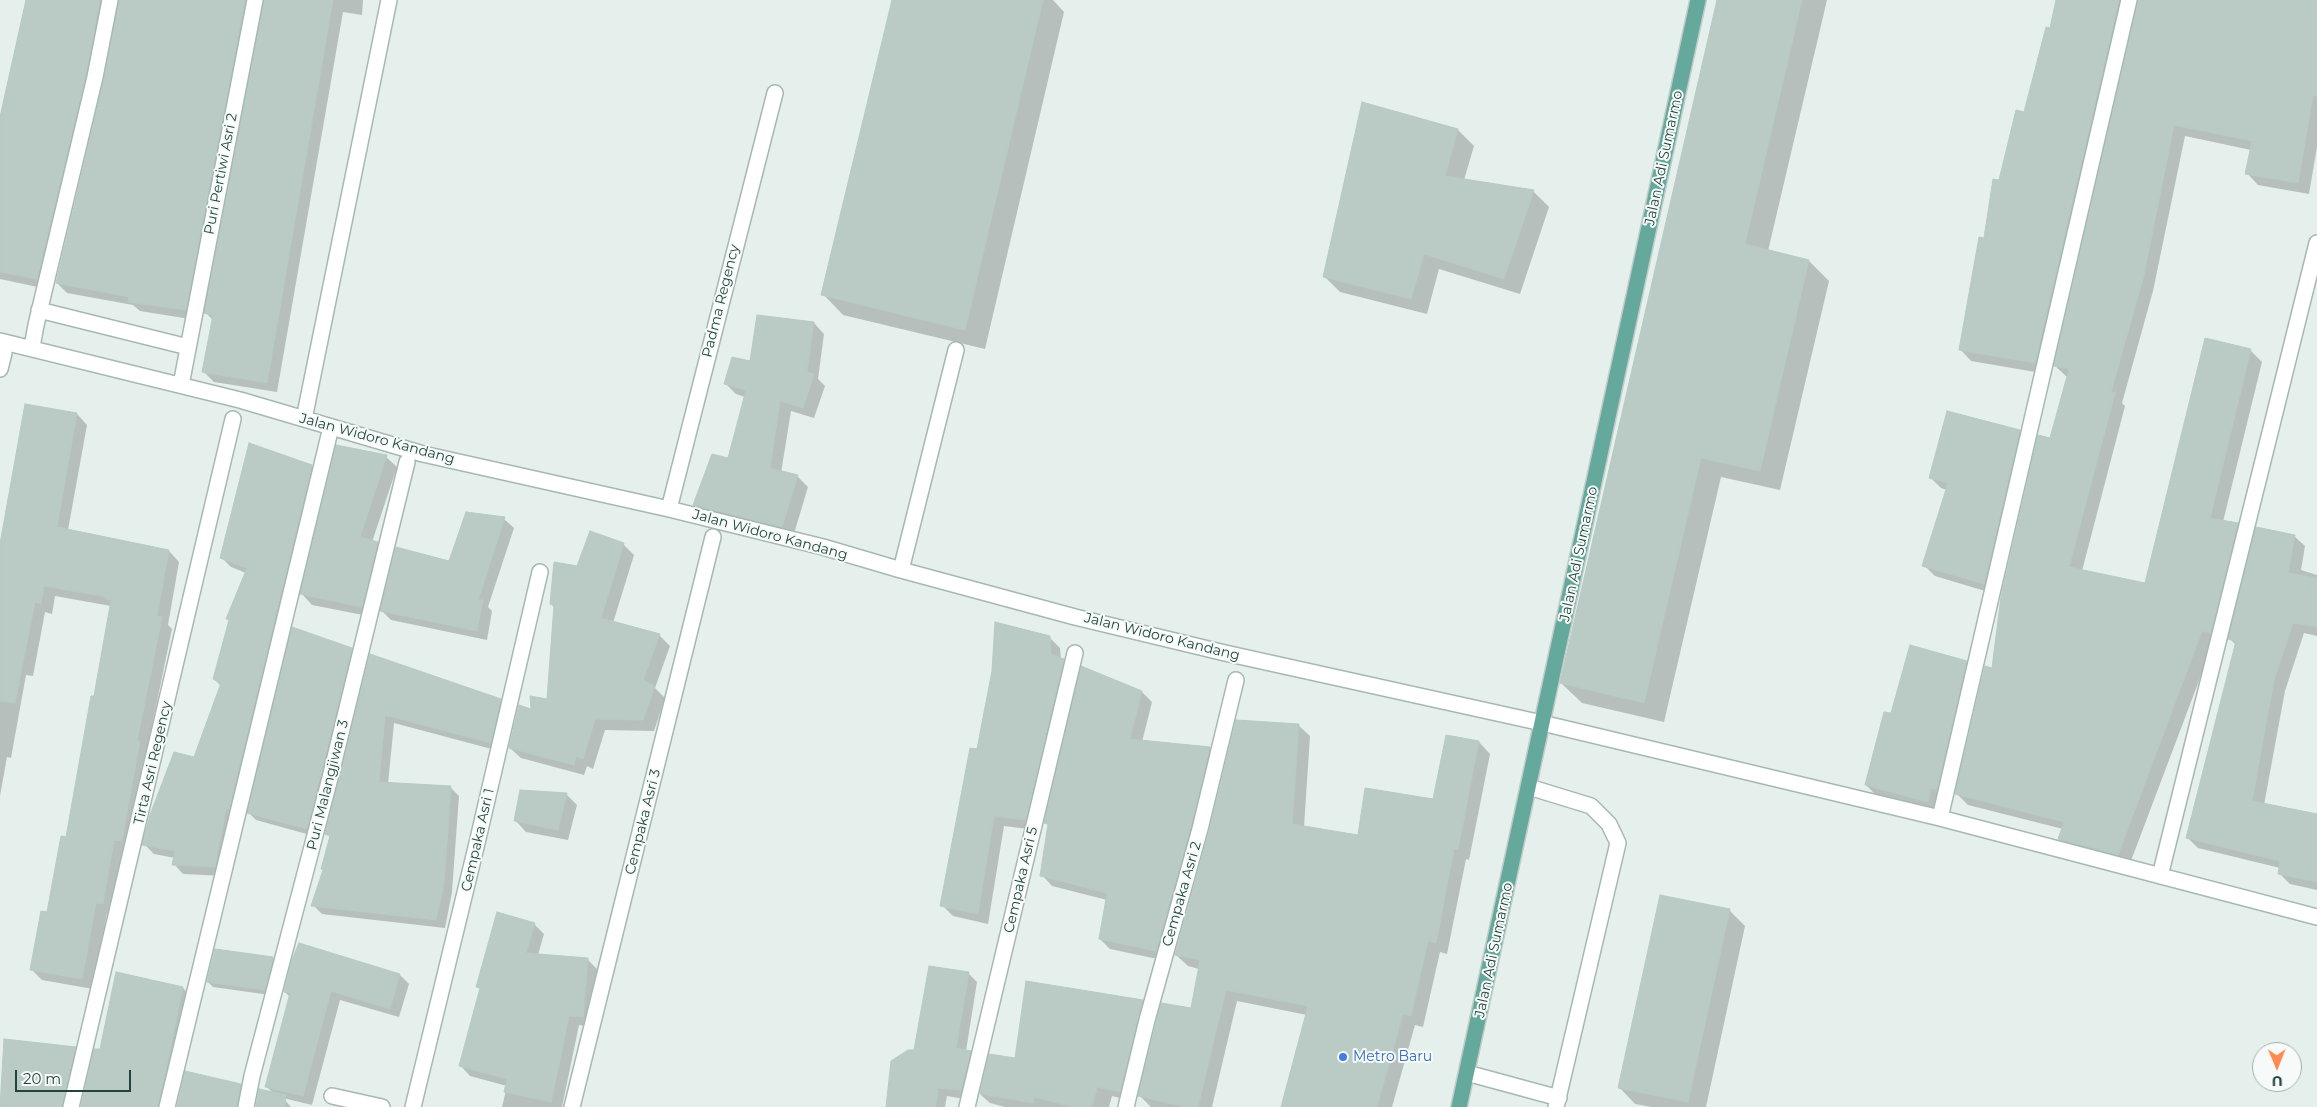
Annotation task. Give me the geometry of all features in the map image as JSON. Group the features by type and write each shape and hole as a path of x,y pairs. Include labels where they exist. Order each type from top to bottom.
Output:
{"main road":[{"name":"Jalan Adi Sumarmo","path":"1459,1107 1698,0"}],"street":[{"path":"32,347 39,310 95,77 110,0"},
{"name":"Puri Pertiwi Asri 2","path":"180,385 254,0"},
{"path":"304,420 389,0"},
{"path":"1940,818 2129,0"},
{"name":"Padma Regency","path":"669,509 775,93"},
{"path":"2160,876 2317,243"},
{"path":"39,310 188,347"},
{"path":"0,369 2,347"},
{"name":"Jalan Widoro Kandang","path":"2,347 32,347 180,385 423,454 669,509 823,547 901,570 1225,653 1542,723 1940,818 2317,917"},
{"path":"901,570 956,350"},
{"name":"Tirta Asri Regency","path":"71,1107 233,419"},
{"path":"167,1107 331,427"},
{"name":"Puri Malangjiwan 3","path":"246,1107 252,1076 330,778 407,462"},
{"name":"Cempaka Asri 3","path":"572,1107 713,537"},
{"name":"Cempaka Asri 1","path":"413,1107 540,572"},
{"name":"Cempaka Asri 5","path":"967,1107 1074,653"},
{"name":"Cempaka Asri 2","path":"1126,1107 1147,1020 1200,829 1236,680"},
{"path":"1467,1073 1557,1102 1618,843 1608,824 1592,806 1529,787"},
{"path":"332,1096 382,1107"}],"building":[{"path":"26,0 100,0 86,75 37,279 0,272 0,117"},
{"path":"119,0 245,0 186,310 128,302 129,297 56,283 104,79"},
{"path":"264,0 333,0 267,383 202,372 213,315 204,313"},
{"path":"892,0 1043,0 965,330 821,295"},
{"path":"1717,0 1802,0 1745,244 1809,260 1760,471 1701,458 1644,703 1560,683"},
{"path":"2056,0 2119,0 2035,363 1959,350 1979,237 1984,238 1993,179 1999,180 2016,110 2024,112 2046,27 2050,28"},
{"path":"2138,0 2317,0 2317,96 2313,96 2298,183 2245,174 2252,141 2174,125 2143,279 2111,392 2115,393 2069,567 2145,583 2205,338 2251,349 2210,518 2238,523 2211,633 2202,631 2118,855 2058,839 2064,822 1955,794 1985,666 1992,668 2001,597 2038,435 2050,438 2069,369 2054,366"},
{"path":"1362,102 1458,129 1445,176 1534,190 1504,279 1424,254 1411,299 1323,277"},
{"path":"757,315 814,322 807,372 814,374 803,408 780,401 770,468 798,475 782,527 693,505 712,454 728,458 746,390 724,384 732,357 750,361"},
{"path":"25,404 77,413 57,527 169,550 157,616 162,617 137,741 140,741 122,841 114,840 103,904 96,903 82,979 30,970 41,911 47,912 61,836 66,837 91,696 94,696 111,600 106,599 107,597 44,586 41,604 35,602 15,703 0,701 0,544"},
{"path":"1947,411 2020,430 1984,584 1922,566 1948,483 1929,478"},
{"path":"249,443 312,465 229,809 226,808 215,867 172,865 175,851 142,845 150,815 174,752 194,757 221,683 213,679 229,620 226,619 247,568 220,558"},
{"path":"336,445 387,455 360,537 378,542 362,607 300,594"},
{"path":"466,512 505,517 478,600 483,600 477,631 380,611 396,547 449,561"},
{"path":"2256,527 2295,535 2288,573 2317,578 2317,627 2293,623 2274,680 2252,801 2317,814 2317,882 2278,874 2280,861 2186,838 2236,641 2228,639"},
{"path":"590,531 624,543 601,618 660,634 643,680 655,686 643,720 595,719 583,759 576,756 574,765 509,748 519,705 531,709 530,696 547,699 554,605 550,604 554,562 577,566"},
{"path":"995,622 1050,636 1051,654 1064,659 1026,820 994,816 978,914 940,906 970,748 977,749 992,671"},
{"path":"292,627 352,648 307,829 247,813"},
{"path":"1910,645 1967,661 1937,790 1931,788 1928,802 1865,785 1884,712 1891,713"},
{"path":"370,654 501,699 491,743 385,715 379,782 451,786 444,883 436,920 311,906 323,870 321,869 330,836 325,834"},
{"path":"1081,666 1142,691 1130,739 1210,747 1191,827 1156,951 1099,939 1107,893 1040,876 1048,824 1044,823"},
{"path":"1236,720 1299,724 1292,824 1358,835 1365,788 1433,799 1446,735 1479,741 1458,849 1454,849 1436,943 1428,941 1411,1016 1403,1014 1377,1107 1281,1107 1308,1006 1226,990 1198,1107 1185,1107 1138,1096 1161,1003 1191,1008 1200,960 1175,955 1209,832"},
{"path":"520,790 567,793 558,830 514,821"},
{"path":"1660,895 1730,909 1688,1102 1618,1088"},
{"path":"497,912 535,923 526,953 588,958 583,1017 569,1016 551,1102 504,1092 507,1079 459,1066 480,988 476,987"},
{"path":"299,943 400,974 390,1009 331,991 303,1096 265,1087 290,993 284,992 292,960"},
{"path":"215,949 273,957 265,990 207,982"},
{"path":"929,966 969,972 956,1048 971,1051 961,1090 938,1088 936,1107 886,1107 891,1061 908,1050 914,1050"},
{"path":"116,972 183,987 158,1107 81,1107 94,1049 100,1049"},
{"path":"1026,981 1143,1000 1120,1092 1097,1087 1092,1107 1073,1107 1034,1097 1033,1103 980,1094 989,1054 1015,1058"},
{"path":"4,1039 76,1047 62,1107 0,1107"},
{"path":"185,1071 241,1084 237,1107 177,1107"},
{"path":"259,1089 286,1095 285,1107 256,1107"}],"place":[{"name":"Metro Baru","path":"1343,1057"}]}
